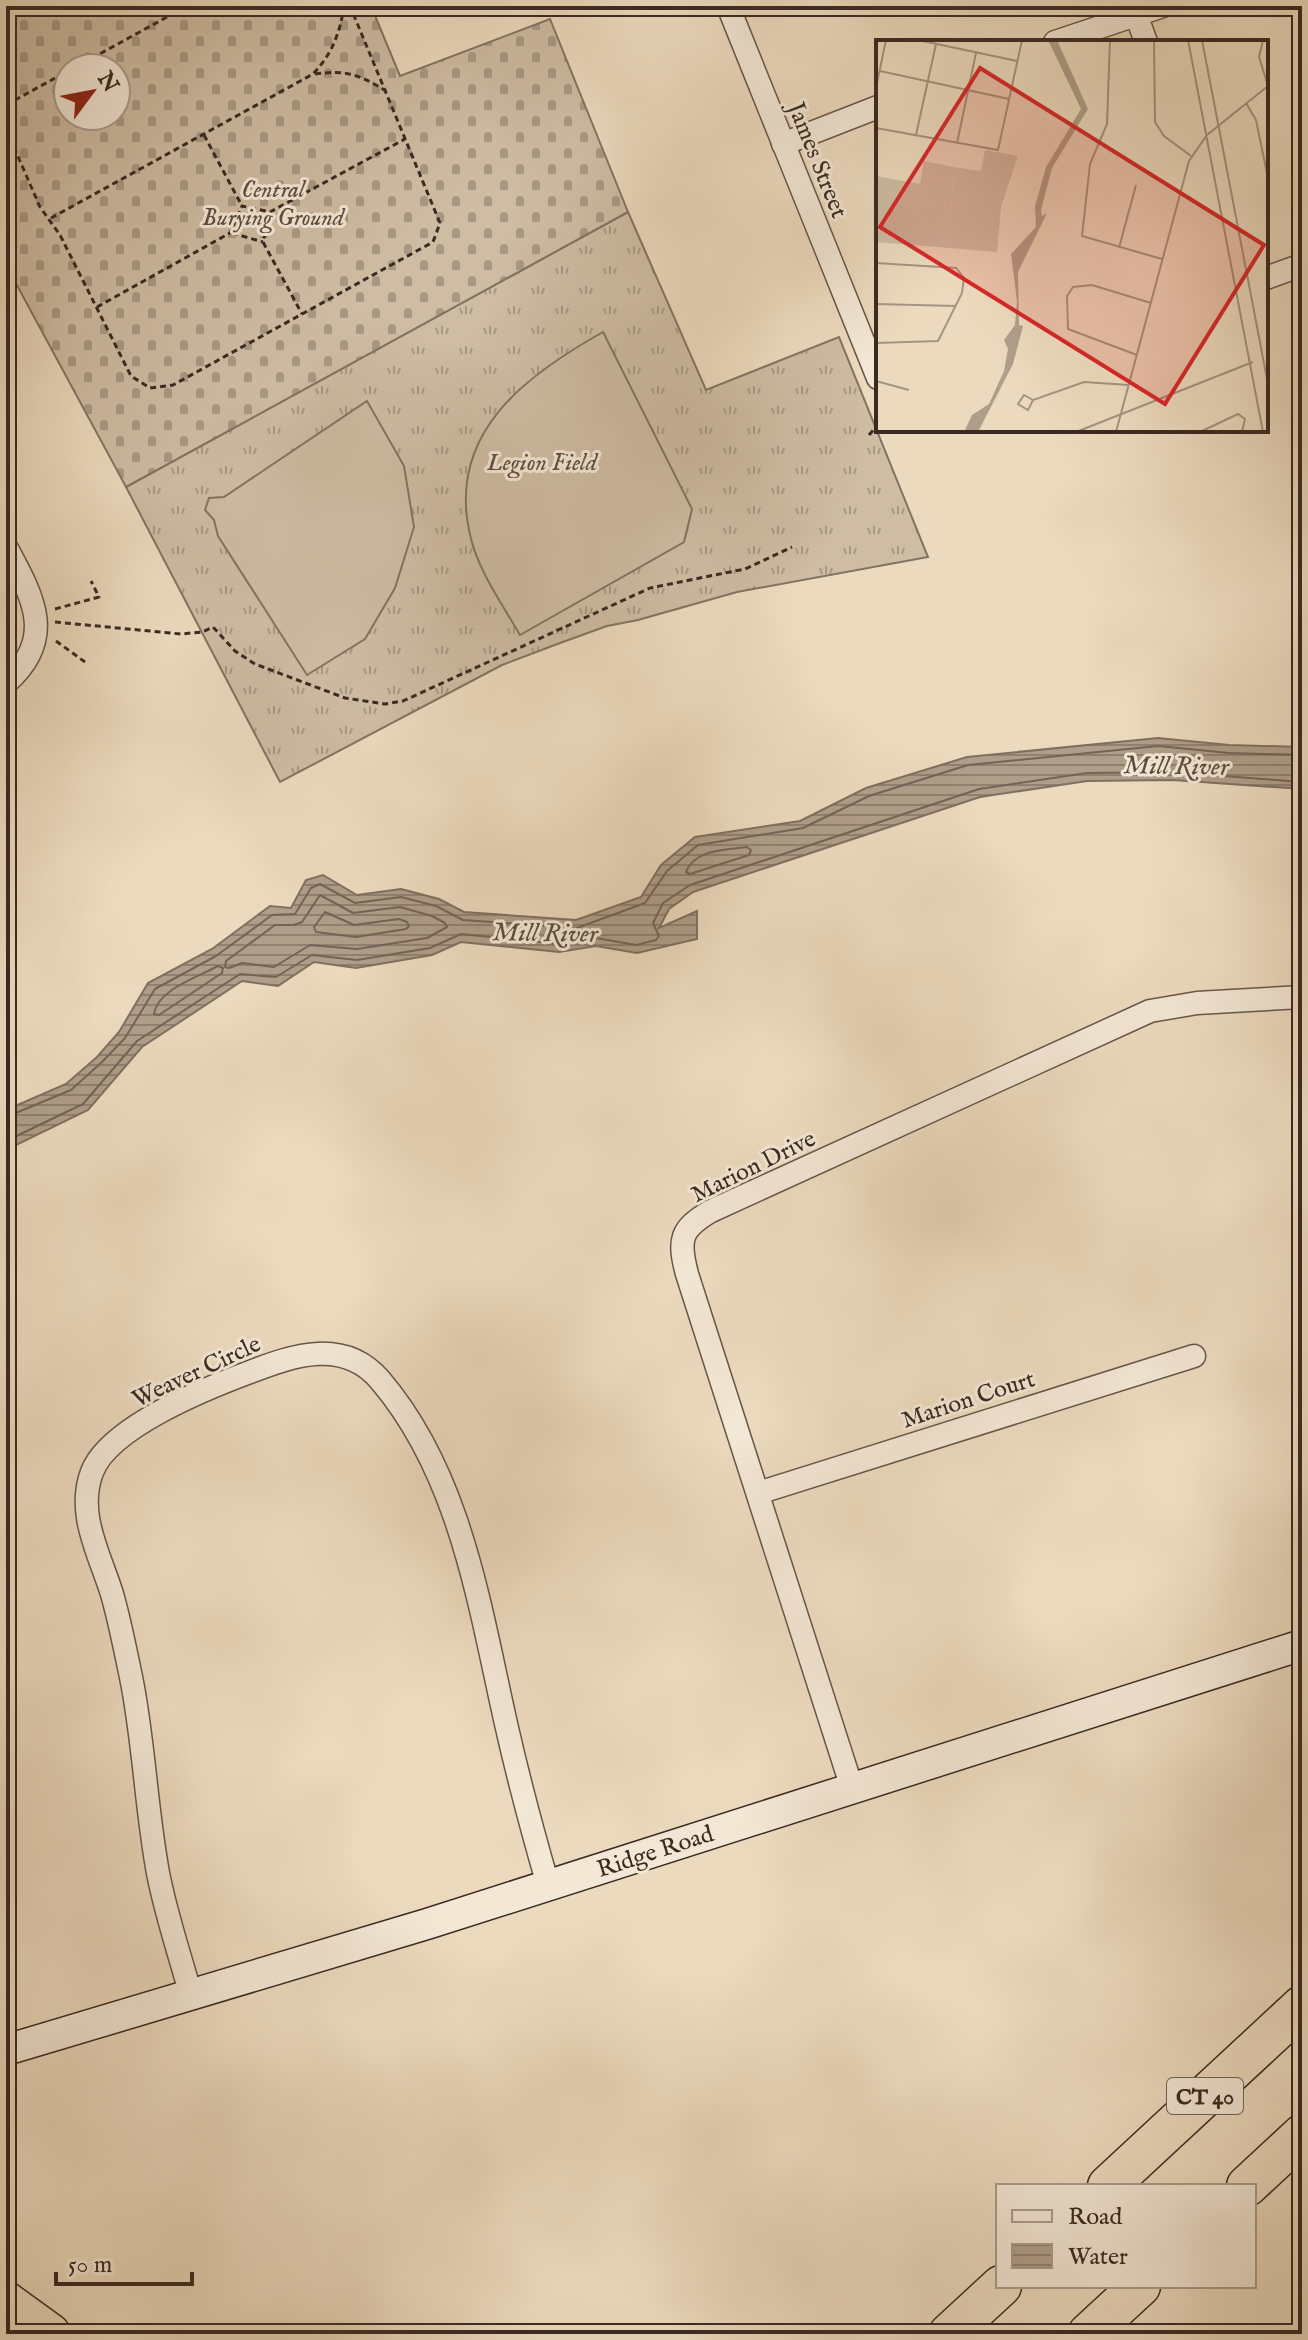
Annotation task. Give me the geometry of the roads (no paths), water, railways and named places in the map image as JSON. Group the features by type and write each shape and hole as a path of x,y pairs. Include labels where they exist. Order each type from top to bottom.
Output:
{"highway":[{"name":"CT 40","path":"1110,2184 1302,2006"},
{"path":"1249,2184 1302,2135"},
{"path":"949,2334 999,2288"},
{"path":"1088,2334 1138,2288"},
{"path":"6,2302 50,2334"}],"main road":[{"name":"Ridge Road","path":"6,2050 548,1885 1302,1645"}],"street":[{"name":"James Street","path":"728,6 876,373"},
{"path":"1060,40 1135,11 1163,6"},
{"path":"1135,11 1145,40"},
{"path":"783,144 876,108"},
{"path":"1268,277 1302,265"},
{"path":"6,547 43,622 21,670 6,683"},
{"name":"Marion Drive","path":"852,1788 681,1249 687,1228 698,1218 1150,1011 1197,1003 1302,997"},
{"name":"Weaver Circle","path":"191,1996 158,1871 132,1682 119,1620 88,1519 87,1493 93,1469 109,1447 136,1427 225,1381 282,1360 313,1353 335,1353 357,1361 377,1376 397,1402 437,1472 460,1534 488,1640 524,1802 548,1885"},
{"name":"Marion Court","path":"758,1493 1194,1356"}],"water":[{"name":"Mill River","path":"1158,738 1229,745 1302,747 1302,789 1173,780 1087,781 980,797 693,892 669,909 659,928 697,911 697,939 637,953 596,946 559,952 461,942 432,955 356,968 314,962 278,986 242,981 142,1047 88,1110 6,1150 6,1110 66,1084 97,1057 119,1032 148,983 212,949 270,906 291,908 306,880 323,875 357,895 401,889 439,899 464,912 576,920 641,897 661,865 695,837 800,821 866,788 967,757"}],"park label":[{"name":"Central Burying Ground","path":"273,203"},
{"name":"Legion Field","path":"542,462"}]}
